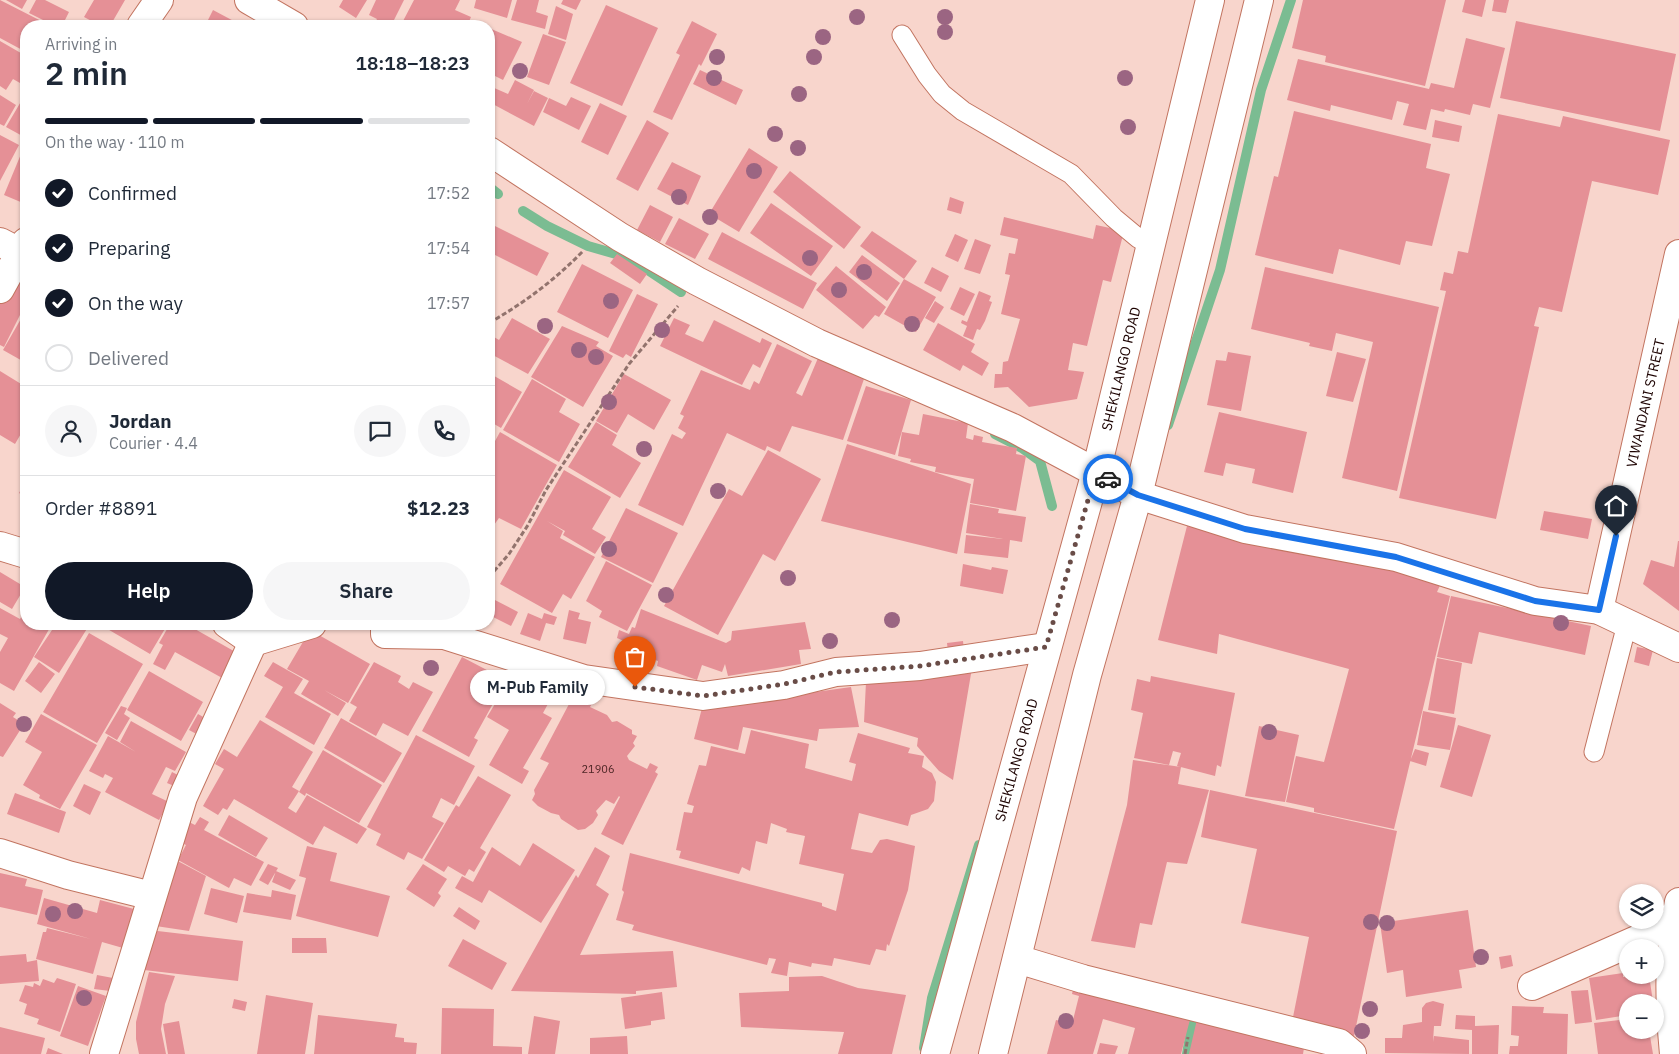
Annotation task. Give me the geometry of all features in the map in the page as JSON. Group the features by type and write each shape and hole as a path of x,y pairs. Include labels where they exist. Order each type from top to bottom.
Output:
{"street":[{"path":"145,20 159,0"},
{"path":"249,0 284,20"},
{"name":"SHEKILANGO ROAD","path":"935,1054 1046,647 1096,472 1210,0"},
{"path":"993,1054 1087,675 1138,495 1259,0"},
{"path":"495,155 620,237 697,282 817,343 1013,428 1138,495 1245,529 1396,557 1535,601 1599,610 1679,648"},
{"path":"0,288 16,246"},
{"name":"VIWANDANI STREET","path":"1599,610 1679,254"},
{"path":"0,546 20,552"},
{"path":"236,630 253,642"},
{"path":"104,1054 182,797 253,642 292,630"},
{"path":"385,630 385,634 444,635 584,679 703,696 784,684 836,672 920,666 1046,647"},
{"path":"0,854 68,875 152,896"},
{"path":"1532,986 1677,912"},
{"path":"1674,1054 1669,979 1677,912"},
{"path":"1018,959 1083,979 1339,1043 1352,1054"}],"lane":[{"path":"902,35 926,75 942,94 963,111 1071,174 1114,218 1138,238 1150,245"},
{"path":"1594,752 1627,624"}],"path":[{"path":"495,319 518,306 560,276 588,246 620,237"},
{"path":"495,570 524,533 546,490 629,364 697,282"}],"building":[{"path":"0,0 39,20 20,20 20,49 0,38"},
{"path":"6,0 27,0 22,9"},
{"path":"36,0 45,0 69,12 65,20 43,20 29,13"},
{"path":"94,0 125,0 113,20 90,20 84,17"},
{"path":"343,0 367,0 356,18 339,7"},
{"path":"376,0 404,0 394,20 376,20 369,15"},
{"path":"414,0 460,0 455,10 471,17 470,20 404,20"},
{"path":"476,0 512,0 507,18 474,8"},
{"path":"517,0 539,0 536,12 548,16 545,29 511,20"},
{"path":"563,0 581,0 576,10 561,4"},
{"path":"1303,0 1446,0 1425,86 1325,62 1326,56 1292,48"},
{"path":"1465,0 1486,0 1482,17 1462,12"},
{"path":"1494,0 1509,0 1506,13 1492,11"},
{"path":"606,5 658,28 622,106 570,83"},
{"path":"556,6 573,14 566,40 548,34"},
{"path":"213,10 232,20 208,20"},
{"path":"692,21 717,34 701,66 699,64 672,120 653,112 680,55 676,53"},
{"path":"1516,21 1676,54 1660,131 1500,98"},
{"path":"495,31 522,42 503,80 495,76"},
{"path":"543,34 566,42 549,85 527,77"},
{"path":"1466,38 1505,48 1490,108 1473,104 1470,115 1445,109 1444,112 1431,109 1426,130 1403,125 1409,104 1397,101 1392,120 1331,105 1330,111 1287,100 1298,59 1429,89 1431,83 1454,88"},
{"path":"0,41 20,53 20,83 13,79 6,90 0,86"},
{"path":"700,70 743,90 736,105 693,84"},
{"path":"515,80 534,90 527,104 534,91 548,98 534,126 495,105 495,88 508,94"},
{"path":"0,95 16,105 4,126 0,124"},
{"path":"571,97 591,106 579,130 543,112 549,98 566,106"},
{"path":"20,103 20,135 6,127"},
{"path":"600,103 627,116 608,155 581,142"},
{"path":"1294,111 1431,144 1426,168 1450,174 1432,246 1406,241 1400,265 1339,249 1333,274 1255,255 1274,176 1278,177"},
{"path":"1498,114 1560,127 1563,116 1670,140 1658,195 1592,181 1562,312 1539,307 1534,326 1539,327 1496,519 1399,498 1446,291 1440,290 1444,272 1453,274 1458,251 1468,253"},
{"path":"647,120 669,133 638,191 616,179"},
{"path":"1435,120 1462,126 1459,142 1432,137"},
{"path":"0,135 19,145 0,181"},
{"path":"749,148 778,167 739,232 709,214"},
{"path":"20,156 20,202 4,195"},
{"path":"672,162 701,176 688,205 657,189"},
{"path":"790,171 861,227 844,249 773,192"},
{"path":"950,197 964,202 961,214 947,210"},
{"path":"771,203 833,246 811,276 750,233"},
{"path":"650,205 673,217 660,242 637,230"},
{"path":"1004,217 1093,239 1096,225 1124,231 1111,282 1103,280 1087,346 1073,343 1068,370 1084,372 1077,399 1029,407 1008,387 994,388 995,374 1002,374 1003,362 1008,361 1020,319 1001,314 1010,275 1005,274 1009,253 1015,254 1018,239 1000,235"},
{"path":"679,218 709,234 695,259 665,244"},
{"path":"495,226 549,253 537,276 495,255"},
{"path":"872,231 917,261 904,279 860,246"},
{"path":"722,232 817,283 803,309 708,259"},
{"path":"955,234 968,240 958,262 945,256"},
{"path":"975,239 991,245 980,274 964,269"},
{"path":"617,254 647,274 640,284 610,263"},
{"path":"862,255 900,283 887,301 849,272"},
{"path":"20,258 20,315 4,347 0,345 0,297"},
{"path":"582,264 633,290 608,338 557,312"},
{"path":"836,266 886,307 879,317 875,315 863,329 816,290"},
{"path":"932,267 949,276 941,292 924,283"},
{"path":"1265,267 1439,307 1397,491 1342,478 1373,342 1336,333 1332,351 1309,346 1310,343 1251,329"},
{"path":"904,279 936,297 916,332 884,314"},
{"path":"960,287 975,294 964,316 950,309"},
{"path":"979,291 991,296 989,301 992,302 985,321 980,330 977,329 973,340 963,336 967,326 961,323 962,320 967,322"},
{"path":"637,294 658,304 631,357 626,354 623,358 609,351"},
{"path":"935,301 944,307 934,323 925,318"},
{"path":"512,318 550,339 528,374 495,356 495,338 499,340"},
{"path":"674,318 690,325 685,334 703,342 714,320 760,343 762,338 772,343 760,368 753,364 742,385 660,346"},
{"path":"20,320 20,360 3,350"},
{"path":"938,323 975,344 971,352 989,363 982,376 963,365 960,371 923,350"},
{"path":"562,326 599,342 596,346 613,356 583,407 531,377"},
{"path":"777,344 812,361 796,393 802,396 818,358 865,376 843,440 792,426 780,452 767,446 765,451 727,433 683,526 638,505 672,434 682,439 686,433 678,428 684,416 680,414 701,370 750,390 754,381 759,384"},
{"path":"1228,352 1251,356 1241,411 1207,405 1216,360 1226,361"},
{"path":"1337,352 1366,359 1353,402 1326,396"},
{"path":"0,371 20,383 20,435 15,444 0,435"},
{"path":"624,374 671,400 654,430 628,414 617,433 596,421"},
{"path":"495,376 522,392 501,428 495,424"},
{"path":"532,379 566,399 559,412 580,424 559,462 503,430"},
{"path":"866,386 911,400 895,455 847,441"},
{"path":"1219,412 1307,432 1293,493 1252,483 1255,469 1226,463 1223,476 1204,472"},
{"path":"923,414 968,423 966,438 973,440 974,435 983,437 982,442 1017,448 1016,454 1026,456 1016,511 970,503 974,479 935,472 936,467 910,462 911,459 898,456 902,432 919,435"},
{"path":"596,422 617,435 612,445 641,463 620,498 568,467"},
{"path":"500,432 557,465 521,529 499,518 495,524 495,441"},
{"path":"847,444 971,484 957,554 821,521"},
{"path":"768,450 821,479 775,561 763,554 718,635 664,606 729,489 742,496"},
{"path":"564,470 611,497 592,529 606,537 595,554 563,535 565,531 547,521 563,531 560,538 595,557 571,599 563,594 552,613 500,584"},
{"path":"970,504 999,509 998,513 1026,517 1022,542 1010,540 1008,558 964,553 966,535 1003,539 966,533"},
{"path":"626,508 678,533 653,583 601,557"},
{"path":"1544,511 1592,519 1588,539 1540,530"},
{"path":"1187,526 1381,564 1380,568 1442,581 1437,592 1450,596 1394,829 1314,812 1314,808 1286,802 1296,756 1324,762 1349,669 1219,634 1217,654 1158,640"},
{"path":"1678,541 1679,611 1643,584 1651,560 1674,567"},
{"path":"606,561 652,585 627,631 599,617 602,611 586,601"},
{"path":"963,564 991,570 992,567 1008,570 1003,594 960,586"},
{"path":"0,572 20,584 20,595 12,609 0,602"},
{"path":"1451,596 1591,626 1585,655 1479,632 1472,664 1437,657"},
{"path":"495,600 518,612 511,626 495,618"},
{"path":"0,608 20,619 20,630 49,630 14,691 0,683 0,652 8,638 0,634"},
{"path":"641,609 726,643 731,640 732,631 805,622 811,649 799,650 801,664 728,676 725,664 722,672 702,665 697,680 657,666 658,661 623,649 626,642 617,638 619,630 629,634 632,627 635,628"},
{"path":"569,610 580,613 578,619 591,622 586,644 563,639"},
{"path":"528,613 542,619 544,613 557,617 554,625 546,623 540,641 520,634"},
{"path":"52,630 86,630 59,673 34,657"},
{"path":"109,630 164,630 150,654"},
{"path":"167,630 197,630 239,654 224,679 175,652 165,670 153,664 163,645 159,643"},
{"path":"310,630 370,664 348,703 324,690 346,703 338,716 301,694 309,681 287,669"},
{"path":"89,633 143,664 97,743 43,712"},
{"path":"963,641 964,650 948,652 947,643"},
{"path":"1637,647 1653,650 1649,666 1634,662"},
{"path":"462,657 506,680 474,738 478,740 469,757 422,731"},
{"path":"1437,658 1462,663 1454,714 1428,710"},
{"path":"39,662 55,674 41,693 25,681"},
{"path":"273,662 303,679 294,693 331,714 314,745 265,717 283,687 264,676"},
{"path":"374,662 401,676 398,682 409,689 413,682 433,692 408,736 383,723 376,736 349,721 357,707 350,703"},
{"path":"972,668 953,780 939,771 917,746 918,738 864,722 866,682"},
{"path":"149,671 203,702 181,741 127,710"},
{"path":"528,676 555,691 543,713 552,718 523,768 529,771 522,784 489,765 509,730 487,717 504,689 517,696"},
{"path":"1151,676 1235,693 1221,767 1217,765 1215,776 1177,766 1181,753 1173,751 1169,765 1134,758 1143,713 1131,710 1137,679 1150,682"},
{"path":"578,687 596,697 590,707 607,715 612,722 617,721 632,730 632,734 637,736 633,743 635,746 627,756 629,760 647,769 650,763 658,767 655,772 658,774 623,845 601,834 619,796 614,804 606,800 596,811 598,815 593,823 585,829 578,830 561,819 559,815 538,806 532,800 535,794 534,790 549,763 540,759"},
{"path":"851,687 859,727 819,729 817,741 743,727 738,750 694,739 702,708"},
{"path":"0,703 16,713 13,717 24,724 3,757 0,756"},
{"path":"121,706 127,708 124,714 130,718 117,740 105,733"},
{"path":"1423,711 1456,718 1450,750 1417,745"},
{"path":"41,714 97,745 60,809 39,798 40,795 23,785 42,752 25,742"},
{"path":"198,714 212,722 204,738 189,730"},
{"path":"341,718 402,753 384,783 324,748"},
{"path":"260,720 313,752 292,787 299,791 288,808 296,813 307,795 367,829 357,844 324,826 313,845 234,799 227,810 223,808 218,815 203,806 224,769 215,764 224,749 237,757"},
{"path":"131,721 186,752 175,771 166,767 152,794 169,802 159,820 105,792 113,778 105,774 103,778 89,771 108,736 136,752 120,742"},
{"path":"1458,725 1491,735 1472,797 1440,787"},
{"path":"1259,726 1299,735 1285,802 1245,796"},
{"path":"751,730 809,744 805,768 852,781 856,764 849,762 858,733 910,748 908,753 924,756 922,767 932,773 936,782 934,801 928,809 911,815 908,826 859,813 851,849 872,853 880,840 887,839 915,846 908,890 889,946 887,944 886,951 876,949 870,965 834,958 832,966 812,963 811,967 789,962 787,976 771,973 776,959 769,958 767,965 632,930 634,925 616,920 624,892 622,890 630,853 822,903 822,906 836,911 844,874 799,864 805,836 786,832 787,829 771,823 767,844 756,841 750,871 742,867 739,874 679,858 681,851 676,850 684,812 692,813 694,806 687,804 699,765 706,766 711,746 745,754"},
{"path":"416,735 475,766 454,805 441,798 432,817 444,823 422,859 408,852 404,860 376,845 381,834 367,827"},
{"path":"1415,749 1429,753 1426,766 1410,761"},
{"path":"323,750 382,785 359,823 306,793 305,796 299,792"},
{"path":"1133,760 1181,767 1178,784 1209,790 1187,864 1167,862 1152,925 1140,923 1135,948 1091,941 1127,805"},
{"path":"172,772 184,778 179,788 167,783"},
{"path":"478,776 511,795 480,848 486,852 474,872 469,869 465,876 448,866 444,872 424,860 456,805 459,807"},
{"path":"84,784 101,792 90,815 73,806"},
{"path":"1210,790 1397,831 1354,1036 1292,1022 1309,937 1241,923 1257,849 1201,837"},
{"path":"15,793 66,812 59,833 7,814"},
{"path":"229,815 268,838 256,857 218,835"},
{"path":"200,817 209,822 204,830 264,862 251,886 234,878 229,888 178,860 186,845 178,841 189,822 195,825"},
{"path":"533,843 575,870 541,923 489,890 482,903 455,888 462,876 473,882 492,847 520,866"},
{"path":"307,846 337,853 330,881 390,896 378,937 296,916 306,878 299,876"},
{"path":"595,847 610,856 596,885 609,894 580,955 673,951 677,987 636,991 636,994 511,991 576,875 578,878"},
{"path":"174,859 206,876 189,931 149,925"},
{"path":"268,864 278,868 268,885 259,880"},
{"path":"423,864 447,879 438,893 441,896 434,907 406,889"},
{"path":"276,871 296,880 290,890 272,882"},
{"path":"0,873 27,879 25,886 43,890 37,915 0,907"},
{"path":"211,888 244,896 237,923 204,914"},
{"path":"272,890 296,895 291,920 243,912 247,893 271,897"},
{"path":"44,898 97,913 100,900 134,909 123,948 102,942 93,974 36,959 43,932 46,932 47,928 91,939 37,924"},
{"path":"459,907 480,921 475,930 453,916"},
{"path":"1468,910 1476,967 1459,970 1462,988 1406,997 1403,970 1387,973 1380,923"},
{"path":"149,930 243,941 238,981 144,970"},
{"path":"292,938 326,938 327,953 292,953"},
{"path":"463,939 507,963 492,990 448,966"},
{"path":"26,954 27,962 37,960 39,981 0,984 0,956"},
{"path":"1511,955 1513,966 1501,969 1499,957"},
{"path":"149,972 175,976 165,1004 161,1029 166,1054 139,1054 136,1039 136,1022"},
{"path":"1619,974 1619,984 1650,984 1652,994 1619,994 1619,1016 1596,1020 1589,978"},
{"path":"97,975 113,978 110,991 94,989"},
{"path":"822,976 858,988 906,995 892,1054 838,1054 844,1032 741,1027 739,993 789,991 789,977"},
{"path":"57,978 76,984 60,1032 37,1024 39,1019 24,1014 27,1004 19,1001 25,985 33,987 34,983 40,986 43,979 54,983"},
{"path":"1075,981 1192,1012 1181,1054 1128,1054 1135,1028 1103,1019 1093,1054 1047,1054 1056,1020 1072,1024 1079,996 1072,994"},
{"path":"78,986 106,996 88,1046 60,1036"},
{"path":"1588,990 1592,1022 1575,1024 1571,991"},
{"path":"662,992 665,1019 651,1021 651,1025 625,1029 621,998"},
{"path":"266,995 313,1003 305,1054 257,1054"},
{"path":"234,999 247,1002 245,1011 232,1008"},
{"path":"1433,1001 1444,1004 1441,1026 1434,1026 1433,1042 1434,1036 1469,1040 1469,1054 1385,1053 1385,1038 1402,1038 1403,1025 1422,1022 1422,1008 1426,1003"},
{"path":"1512,1006 1544,1007 1543,1013 1568,1014 1567,1054 1509,1054 1510,1046 1518,1046 1519,1036 1511,1035"},
{"path":"442,1008 494,1009 493,1046 522,1047 522,1054 441,1054"},
{"path":"318,1015 397,1024 395,1037 404,1038 404,1042 417,1043 416,1054 314,1054"},
{"path":"1198,1015 1305,1042 1303,1054 1189,1054"},
{"path":"1456,1015 1475,1016 1475,1026 1499,1025 1498,1054 1472,1054 1472,1030 1455,1029"},
{"path":"534,1016 560,1021 555,1054 528,1054"},
{"path":"1619,1020 1619,1039 1650,1039 1653,1054 1598,1054 1594,1023"},
{"path":"179,1021 185,1054 168,1054 163,1024"},
{"path":"0,1027 45,1038 41,1054 0,1054"},
{"path":"627,1036 628,1054 590,1054 590,1038"},
{"path":"1100,1043 1118,1046 1115,1054 1097,1054"},
{"path":"48,1048 63,1054 46,1054"}],"waterway":[{"path":"1168,425 1220,270 1261,90 1291,0"},
{"path":"523,211 547,226 588,246 630,258 681,292"},
{"path":"995,434 1022,448 1040,461 1052,506"},
{"path":"924,1048 932,998 979,845"},
{"path":"1187,1054 1195,1008"}],"way so far":[{"path":"635,687 703,696 784,684 836,672 920,666 1046,647 1096,472 1108,479"}],"place":[{"name":"M-Pub Family","path":"635,687"}],"route":[{"path":"1108,479 1138,495 1245,529 1396,557 1535,601 1599,610 1616,536"}]}
